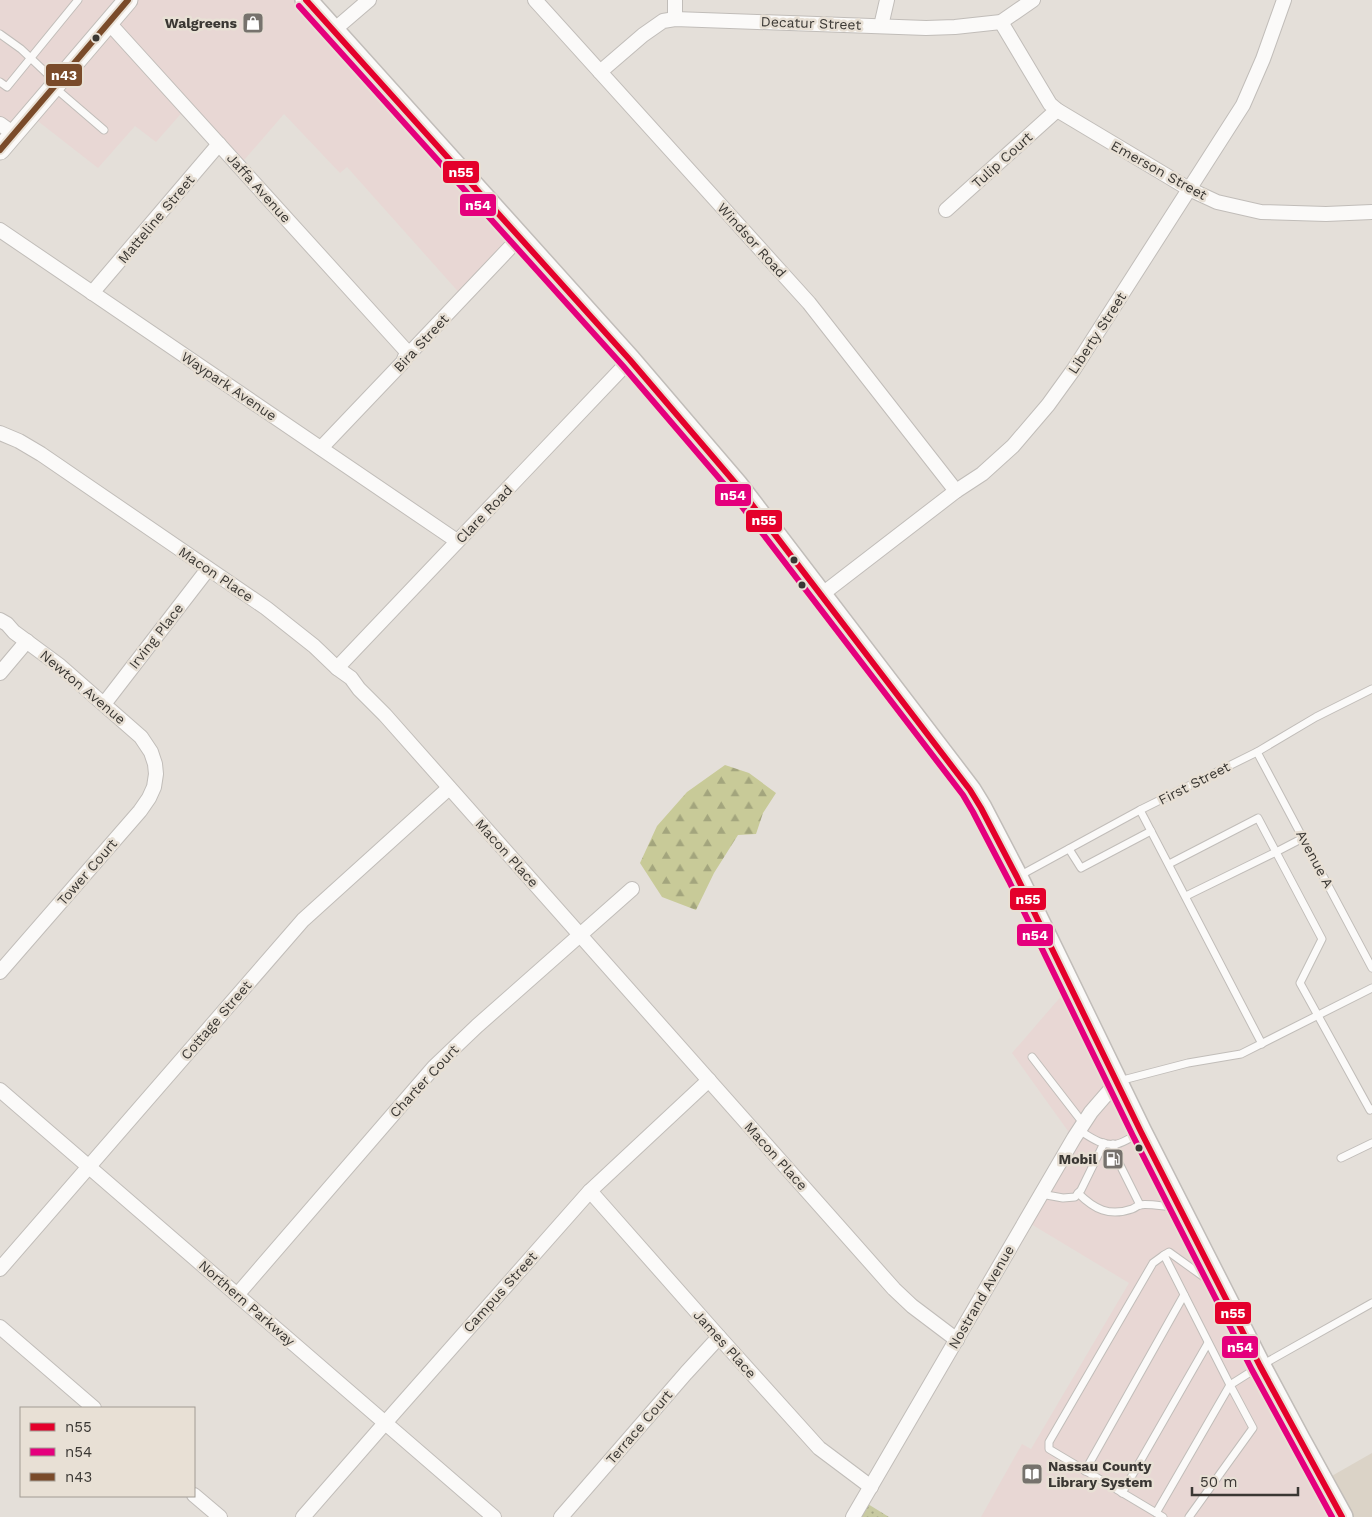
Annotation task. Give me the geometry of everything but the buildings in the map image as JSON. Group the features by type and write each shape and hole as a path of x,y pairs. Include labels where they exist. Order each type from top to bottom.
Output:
{"main road":[{"path":"0,150 7,129 56,85 128,0"},
{"path":"306,0 630,360 737,485 959,774 981,808 1017,877 1179,1208 1260,1366 1342,1517"}],"street":[{"path":"334,30 369,0"},
{"name":"Windsor Road","path":"535,0 809,303 956,491"},
{"path":"675,0 675,19"},
{"path":"881,26 887,0"},
{"name":"Decatur Street","path":"600,72 643,35 664,21 675,19 926,28 955,27 1001,22 1033,0"},
{"name":"Liberty Street","path":"821,595 956,491 982,474 1013,446 1048,405 1074,369 1243,105 1263,59 1284,0"},
{"name":"Emerson Street","path":"1001,22 1044,97 1050,104 1189,189 1217,202 1261,212 1326,214 1372,212"},
{"name":"Jaffa Avenue","path":"108,23 409,354"},
{"name":"Tulip Court","path":"946,210 1057,110"},
{"name":"Matteline Street","path":"92,293 219,144"},
{"name":"Waypark Avenue","path":"0,230 458,541"},
{"name":"Bira Street","path":"321,448 520,237"},
{"name":"Clare Road","path":"337,668 630,360"},
{"name":"Macon Place","path":"0,432 41,454 266,608 351,678 894,1289 912,1306 957,1340"},
{"name":"Irving Place","path":"104,704 208,569"},
{"name":"Newton Avenue","path":"0,620 60,666 141,737 151,752 155,764"},
{"path":"0,673 28,641"},
{"name":"Tower Court","path":"0,972 140,811 154,787 155,764"},
{"name":"Cottage Street","path":"0,1269 303,920 449,788"},
{"name":"Charter Court","path":"237,1295 434,1067 477,1026 632,889"},
{"name":"Campus Street","path":"303,1517 590,1191 709,1080"},
{"name":"Nostrand Avenue","path":"853,1517 1081,1126 1117,1082"},
{"name":"Northern Parkway","path":"0,1090 494,1517"},
{"name":"James Place","path":"590,1191 819,1448 870,1487"},
{"path":"0,1327 93,1407"},
{"name":"Terrace Court","path":"561,1517 719,1337"},
{"path":"195,1495 220,1517"}],"lane":[{"path":"0,82 8,87 78,0"},
{"path":"0,34 30,58 104,130"},
{"name":"First Street","path":"1017,877 1140,810 1257,752 1316,717 1372,689"},
{"name":"Avenue A","path":"1257,752 1372,968"},
{"path":"1140,810 1262,1044"},
{"path":"1169,864 1258,818 1322,939 1300,983 1371,1111"},
{"path":"1070,848 1081,868 1151,831"},
{"path":"1186,896 1303,838"},
{"path":"1364,952 1372,952"},
{"path":"1117,1082 1188,1064 1241,1054 1372,988"},
{"path":"1032,1057 1081,1126 1095,1140 1117,1144 1141,1132"},
{"path":"1041,1194 1063,1198 1074,1197 1078,1193 1104,1143"},
{"path":"1341,1158 1372,1143"},
{"path":"1113,1144 1116,1157 1140,1205"},
{"path":"1078,1193 1088,1203 1099,1209 1111,1212 1132,1209 1140,1205 1179,1208"},
{"path":"1221,1289 1169,1252 1153,1263 1049,1442 1049,1449 1160,1515 1230,1385 1260,1366 1372,1304"},
{"path":"1164,1255 1253,1428 1189,1517"},
{"path":"1085,1470 1184,1296"},
{"path":"1122,1493 1208,1343"}],"shaded area":[{"path":"0,0 306,0 520,237 463,297 347,167 340,173 284,114 239,166 186,108 156,142 135,126 98,168 30,115 14,134 0,124"},
{"path":"1070,986 1342,1517 981,1517 1022,1444 1031,1449 1129,1283 1026,1221 1073,1138 1012,1053"},
{"path":"1372,1453 1372,1517 1342,1517 1323,1481"}],"green space":[{"path":"725,765 749,773 776,793 763,813 756,834 738,835 714,873 696,910 662,897 640,863 657,826 687,792"},
{"path":"863,1501 889,1517 853,1517"}],"transit line":[{"name":"n43","path":"0,150 128,0"},
{"name":"n55","path":"306,0 630,360 737,485 970,790 1017,877 1141,1132 1260,1366 1342,1517"},
{"name":"n54","path":"299,6 623,366 730,491 963,795 1009,881 1133,1136 1252,1370 1332,1517"}],"place":[{"name":"Walgreens","path":"253,23"},
{"name":"Mobil","path":"1113,1159"},
{"name":"Nassau County Library System","path":"1032,1474"}]}
